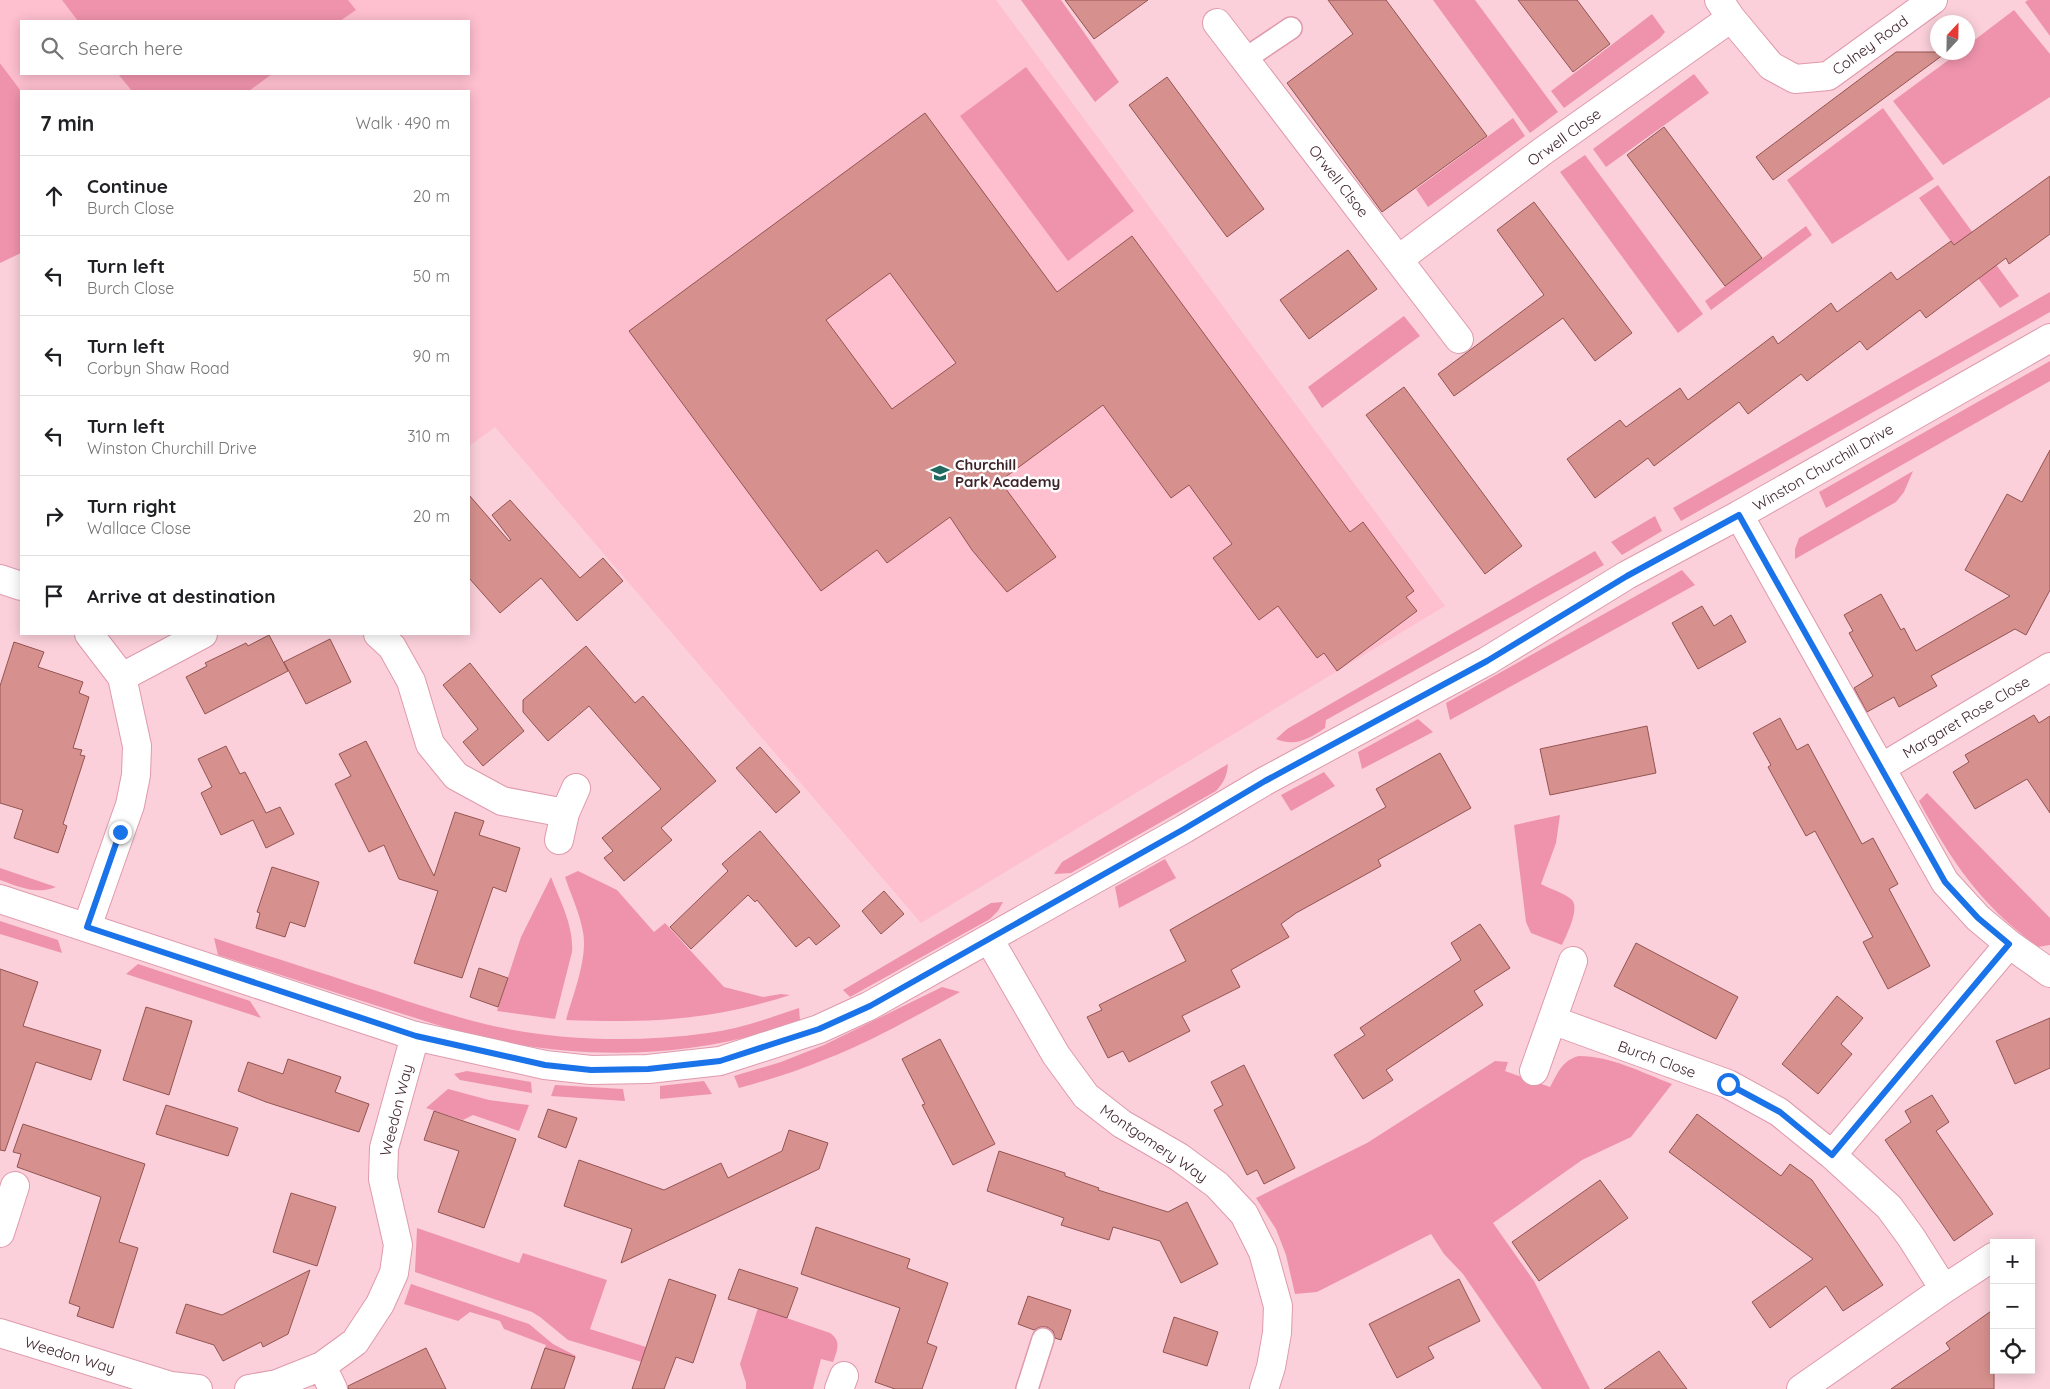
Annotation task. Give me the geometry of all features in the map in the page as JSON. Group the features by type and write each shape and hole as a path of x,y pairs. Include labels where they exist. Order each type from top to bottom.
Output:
{"street":[{"name":"Colney Road","path":"1725,9 1771,66 1796,79 1828,76 1933,0"},
{"name":"Orwell Close","path":"1399,259 1543,151 1725,9"},
{"name":"Orwell Clsoe","path":"1218,24 1459,339"},
{"name":"Winston Churchill Drive","path":"0,899 416,1036 545,1065 591,1070 648,1069 720,1061 828,1025 870,1006 1265,781 1487,661 1627,576 1739,515 2050,338"},
{"path":"1739,515 1945,882 1978,918 2009,944 2050,973"},
{"path":"0,579 20,586"},
{"path":"87,927 130,805 136,775 137,746 122,677 90,635"},
{"path":"122,677 201,635"},
{"path":"379,635 392,647 411,681 430,744 456,776 502,801 565,813"},
{"name":"Margaret Rose Close","path":"1881,768 2050,667"},
{"path":"559,840 565,813 576,788"},
{"name":"Montgomery Way","path":"989,939 1056,1055 1086,1096 1122,1124 1179,1157 1217,1185 1244,1214 1263,1252 1278,1306 1277,1333 1271,1367 1264,1389"},
{"path":"1832,1155 2009,944"},
{"path":"1534,1071 1573,961"},
{"name":"Burch Close","path":"1552,1020 1728,1084 1780,1112 1832,1155 1889,1207 1911,1237 1944,1289"},
{"name":"Weedon Way","path":"249,1389 327,1378 355,1342 380,1304 394,1273 398,1245 383,1179 384,1148 416,1036"},
{"path":"1,1230 15,1186"},
{"path":"1800,1389 1990,1259"},
{"name":"Weedon Way","path":"0,1333 172,1386 198,1389"}],"lane":[{"path":"1245,59 1291,28"},
{"path":"1027,1389 1043,1339"}],"shaded area":[{"name":"Churchill Park Academy","path":"0,0 996,0 1445,606 921,923 495,427 470,445 470,90 20,90 0,62"},
{"path":"62,0 348,0 356,10 341,20 77,20"},
{"path":"1021,0 1061,0 1119,82 1095,102"},
{"path":"1433,0 1475,0 1558,112 1530,133"},
{"path":"2028,0 2050,0 2050,36 2025,2"},
{"path":"2014,10 2050,54 2050,97 1943,165 1893,101 1949,60 1975,60 1975,40"},
{"path":"1652,14 1665,32 1660,38 1564,108 1551,91"},
{"path":"0,63 20,90 20,253 0,263"},
{"path":"1026,67 1134,211 1068,261 960,116"},
{"path":"1694,74 1709,93 1606,167 1593,149"},
{"path":"119,75 271,75 250,90 131,90"},
{"path":"1883,108 1934,179 1832,244 1787,180"},
{"path":"1513,118 1525,136 1428,207 1416,189"},
{"path":"1585,155 1703,314 1678,333 1560,172"},
{"path":"1938,185 2019,296 2000,308 1919,198"},
{"path":"1806,226 1812,235 1711,310 1705,301"},
{"path":"2050,292 2050,312 1681,521 1673,508"},
{"path":"1404,316 1420,336 1322,408 1308,387"},
{"path":"2050,361 2050,381 1826,508 1819,492"},
{"path":"1913,471 1904,492 1896,502 1795,559 1795,549 1799,538"},
{"path":"1655,516 1662,531 1622,555 1611,542"},
{"path":"1595,551 1604,565 1326,720 1325,728 1302,741 1289,742 1276,739 1287,729"},
{"path":"1682,570 1695,585 1450,720 1446,703"},
{"path":"1418,719 1433,732 1362,769 1358,752"},
{"path":"1228,764 1225,779 1216,791 1071,873 1054,874 1062,862"},
{"path":"1324,772 1335,786 1291,811 1281,795"},
{"path":"1927,793 2050,918 2050,945 2038,947 1984,899 1956,863 1919,801"},
{"path":"1560,815 1556,843 1541,884 1565,895 1574,904 1572,922 1562,945 1531,933 1526,922 1514,825"},
{"path":"1165,859 1176,878 1119,908 1115,887"},
{"path":"0,868 56,887 35,890 14,885 0,880"},
{"path":"578,871 617,890 654,932 665,923 724,987 763,997 781,994 790,995 761,1004 706,1015 625,1021 566,1020 582,965 584,942 580,918 565,877"},
{"path":"551,877 569,923 572,942 572,952 555,1019 497,1011 521,937"},
{"path":"1003,902 990,919 850,997 843,990 991,903"},
{"path":"0,921 58,940 62,953 0,934"},
{"path":"214,938 455,1016 489,1025 543,1034 598,1039 681,1036 731,1029 799,1008 800,1020 766,1032 730,1041 659,1051 623,1053 586,1052 514,1044 450,1029 218,955"},
{"path":"138,964 250,1001 261,1018 126,974"},
{"path":"942,987 960,992 843,1052 794,1071 739,1088 734,1076 781,1062 824,1045"},
{"path":"1579,1056 1615,1062 1672,1084 1631,1137 1582,1160 1493,1223 1534,1281 1590,1389 1542,1389 1463,1274 1444,1254 1431,1234 1317,1292 1295,1294 1286,1255 1276,1229 1256,1198 1367,1143 1495,1061 1508,1062 1505,1071 1550,1087 1564,1064"},
{"path":"467,1071 531,1082 532,1093 460,1080 454,1074"},
{"path":"704,1081 712,1094 660,1099 660,1086"},
{"path":"555,1085 623,1089 625,1101 551,1096"},
{"path":"448,1089 489,1100 529,1105 519,1131 473,1115 463,1120 426,1108"},
{"path":"417,1228 519,1263 523,1253 607,1280 590,1329 646,1347 642,1362 568,1340 532,1312 415,1272"},
{"path":"411,1284 529,1324 553,1344 576,1356 545,1348 546,1345 504,1329 500,1321 470,1312 458,1321 404,1304"},
{"path":"758,1308 834,1336 838,1346 833,1362 821,1359 813,1389 746,1389 740,1364"}],"building":[{"path":"1065,0 1148,0 1094,39"},
{"path":"1328,0 1386,0 1487,136 1382,212 1287,83 1353,34"},
{"path":"1518,0 1577,0 1610,44 1573,72"},
{"path":"1896,52 1930,52 1930,60 1936,60 1773,180 1756,157"},
{"path":"1167,77 1264,209 1227,237 1129,105"},
{"path":"925,113 1057,292 1132,236 1350,532 1363,522 1414,591 1406,597 1417,611 1337,671 1324,653 1317,658 1278,606 1259,620 1213,558 1232,544 1189,485 1171,498 1103,405 1000,481 1056,557 1007,592 972,550 950,517 887,563 877,550 821,591 629,331","holes":["890,273 956,363 892,409 826,320"]},
{"path":"1664,127 1762,258 1725,286 1627,155"},
{"path":"2050,176 2050,234 2009,264 2006,258 1926,318 1920,310 1867,350 1860,341 1807,381 1801,374 1748,414 1739,402 1654,466 1648,458 1595,498 1567,459 1620,420 1626,427 1680,388 1688,400 1773,336 1778,344 1831,303 1837,312 1891,272 1897,280 1951,241 1954,245"},
{"path":"1534,202 1632,333 1595,361 1563,318 1454,396 1438,374 1544,295 1497,230"},
{"path":"1348,250 1377,289 1309,339 1280,300"},
{"path":"1404,387 1522,546 1485,574 1366,415"},
{"path":"2050,450 2050,590 2026,635 2015,629 1931,676 1937,686 1899,707 1894,697 1867,712 1854,688 1873,676 1849,633 1853,631 1844,615 1881,594 1901,630 1904,628 1916,651 2010,596 1965,570 2007,494 2022,502"},
{"path":"470,496 509,541 511,540 492,515 510,500 580,578 603,558 623,581 577,621 541,578 500,613 470,579"},
{"path":"1702,606 1714,626 1731,615 1746,642 1698,669 1672,623"},
{"path":"269,635 288,671 205,714 186,677 207,666 205,663 246,643 248,646"},
{"path":"330,639 351,682 306,704 284,662"},
{"path":"14,642 44,652 38,667 83,682 79,693 89,697 73,748 82,750 80,755 85,756 63,824 67,826 58,853 14,838 23,810 0,803 0,686"},
{"path":"586,646 635,703 643,696 716,781 661,828 672,840 624,881 604,858 613,851 602,838 661,789 589,706 548,741 523,712 523,700"},
{"path":"470,663 524,731 483,766 463,742 478,729 443,685"},
{"path":"2034,715 2039,723 2050,716 2050,813 2027,779 1975,809 1953,772 1969,762 1965,755"},
{"path":"1780,718 1797,750 1808,744 1862,844 1873,838 1898,884 1889,889 1930,966 1888,989 1863,942 1873,937 1815,831 1806,836 1768,767 1771,765 1753,733"},
{"path":"1647,726 1656,773 1550,795 1540,749"},
{"path":"366,741 434,876 455,812 484,821 479,835 520,848 506,892 493,887 462,978 414,963 438,891 399,879 384,845 369,852 335,784 351,776 339,754"},
{"path":"226,746 240,774 245,772 266,813 280,807 294,834 266,848 253,820 221,835 201,793 212,787 198,759"},
{"path":"760,747 800,792 776,813 736,768"},
{"path":"1440,753 1471,808 1378,860 1381,866 1296,913 1281,924 1289,937 1231,970 1240,987 1182,1016 1190,1031 1129,1062 1123,1051 1108,1058 1087,1017 1102,1010 1099,1005 1186,961 1170,930 1386,807 1376,789"},
{"path":"760,831 840,926 816,945 809,937 796,947 757,900 755,902 748,895 691,949 670,927 728,871 722,864"},
{"path":"272,867 319,882 305,927 290,922 285,937 256,928 260,913 257,912"},
{"path":"884,891 904,914 881,934 862,911"},
{"path":"1480,924 1510,968 1474,991 1483,1005 1386,1070 1393,1080 1363,1099 1334,1055 1365,1035 1360,1028 1461,960 1451,943"},
{"path":"1636,943 1738,997 1716,1039 1614,986"},
{"path":"479,968 508,978 498,1007 470,997"},
{"path":"0,969 38,982 23,1026 101,1050 91,1080 36,1062 5,1151 0,1150"},
{"path":"1837,996 1863,1018 1841,1044 1852,1054 1818,1094 1782,1064"},
{"path":"146,1007 192,1021 169,1095 123,1080"},
{"path":"2050,1018 2050,1068 2015,1084 1996,1041"},
{"path":"940,1039 995,1144 953,1165 922,1105 925,1104 902,1059"},
{"path":"288,1059 341,1077 335,1092 369,1104 359,1132 238,1091 248,1062 283,1074"},
{"path":"1244,1065 1295,1168 1264,1184 1257,1170 1247,1175 1214,1110 1223,1105 1211,1082"},
{"path":"1932,1095 1949,1122 1936,1131 1993,1214 1954,1241 1885,1140 1911,1122 1905,1111"},
{"path":"166,1105 238,1128 228,1156 156,1134"},
{"path":"548,1109 577,1118 566,1148 538,1137"},
{"path":"434,1111 516,1139 484,1228 438,1212 459,1151 424,1140"},
{"path":"1697,1114 1781,1176 1790,1164 1812,1180 1883,1285 1843,1311 1826,1286 1770,1328 1752,1302 1813,1259 1669,1152"},
{"path":"23,1124 145,1164 119,1242 138,1248 113,1328 77,1316 80,1307 69,1303 101,1197 17,1167 21,1154 13,1152"},
{"path":"789,1130 828,1143 819,1169 621,1263 632,1229 564,1206 579,1160 664,1190 721,1163 728,1178 782,1151"},
{"path":"999,1151 1065,1173 1065,1176 1099,1188 1098,1190 1168,1212 1187,1202 1218,1264 1181,1283 1160,1241 1113,1227 1109,1240 1061,1225 1064,1218 987,1191"},
{"path":"1600,1180 1628,1218 1539,1281 1512,1242"},
{"path":"291,1193 336,1207 317,1266 273,1252"},
{"path":"816,1227 910,1259 907,1268 948,1283 927,1343 937,1347 922,1389 895,1389 875,1382 900,1308 801,1274"},
{"path":"739,1269 798,1288 787,1318 728,1299"},
{"path":"310,1270 288,1334 263,1347 261,1342 223,1361 214,1345 176,1333 186,1304 222,1315"},
{"path":"669,1279 716,1295 693,1363 676,1357 664,1389 632,1389"},
{"path":"1459,1279 1480,1321 1428,1347 1434,1358 1397,1378 1369,1324"},
{"path":"1028,1296 1071,1310 1061,1340 1055,1338 1053,1331 1047,1327 1040,1327 1034,1330 1018,1324"},
{"path":"1990,1312 1990,1374 1994,1374 1994,1389 1891,1389 1950,1349 1946,1343"},
{"path":"1174,1317 1218,1332 1207,1366 1163,1352"},
{"path":"426,1348 446,1389 348,1389 348,1386"},
{"path":"545,1348 575,1357 564,1389 531,1389"},
{"path":"1659,1351 1687,1389 1604,1389"}],"place":[{"name":"Churchill Park Academy","path":"940,473"}],"route":[{"path":"120,832 87,927 416,1036 545,1065 591,1070 648,1069 720,1061 819,1029 870,1006 1184,829 1265,781 1387,713 1487,661 1627,576 1739,515 1945,882 1978,918 2009,944 1832,1155 1780,1112 1728,1084"}]}
